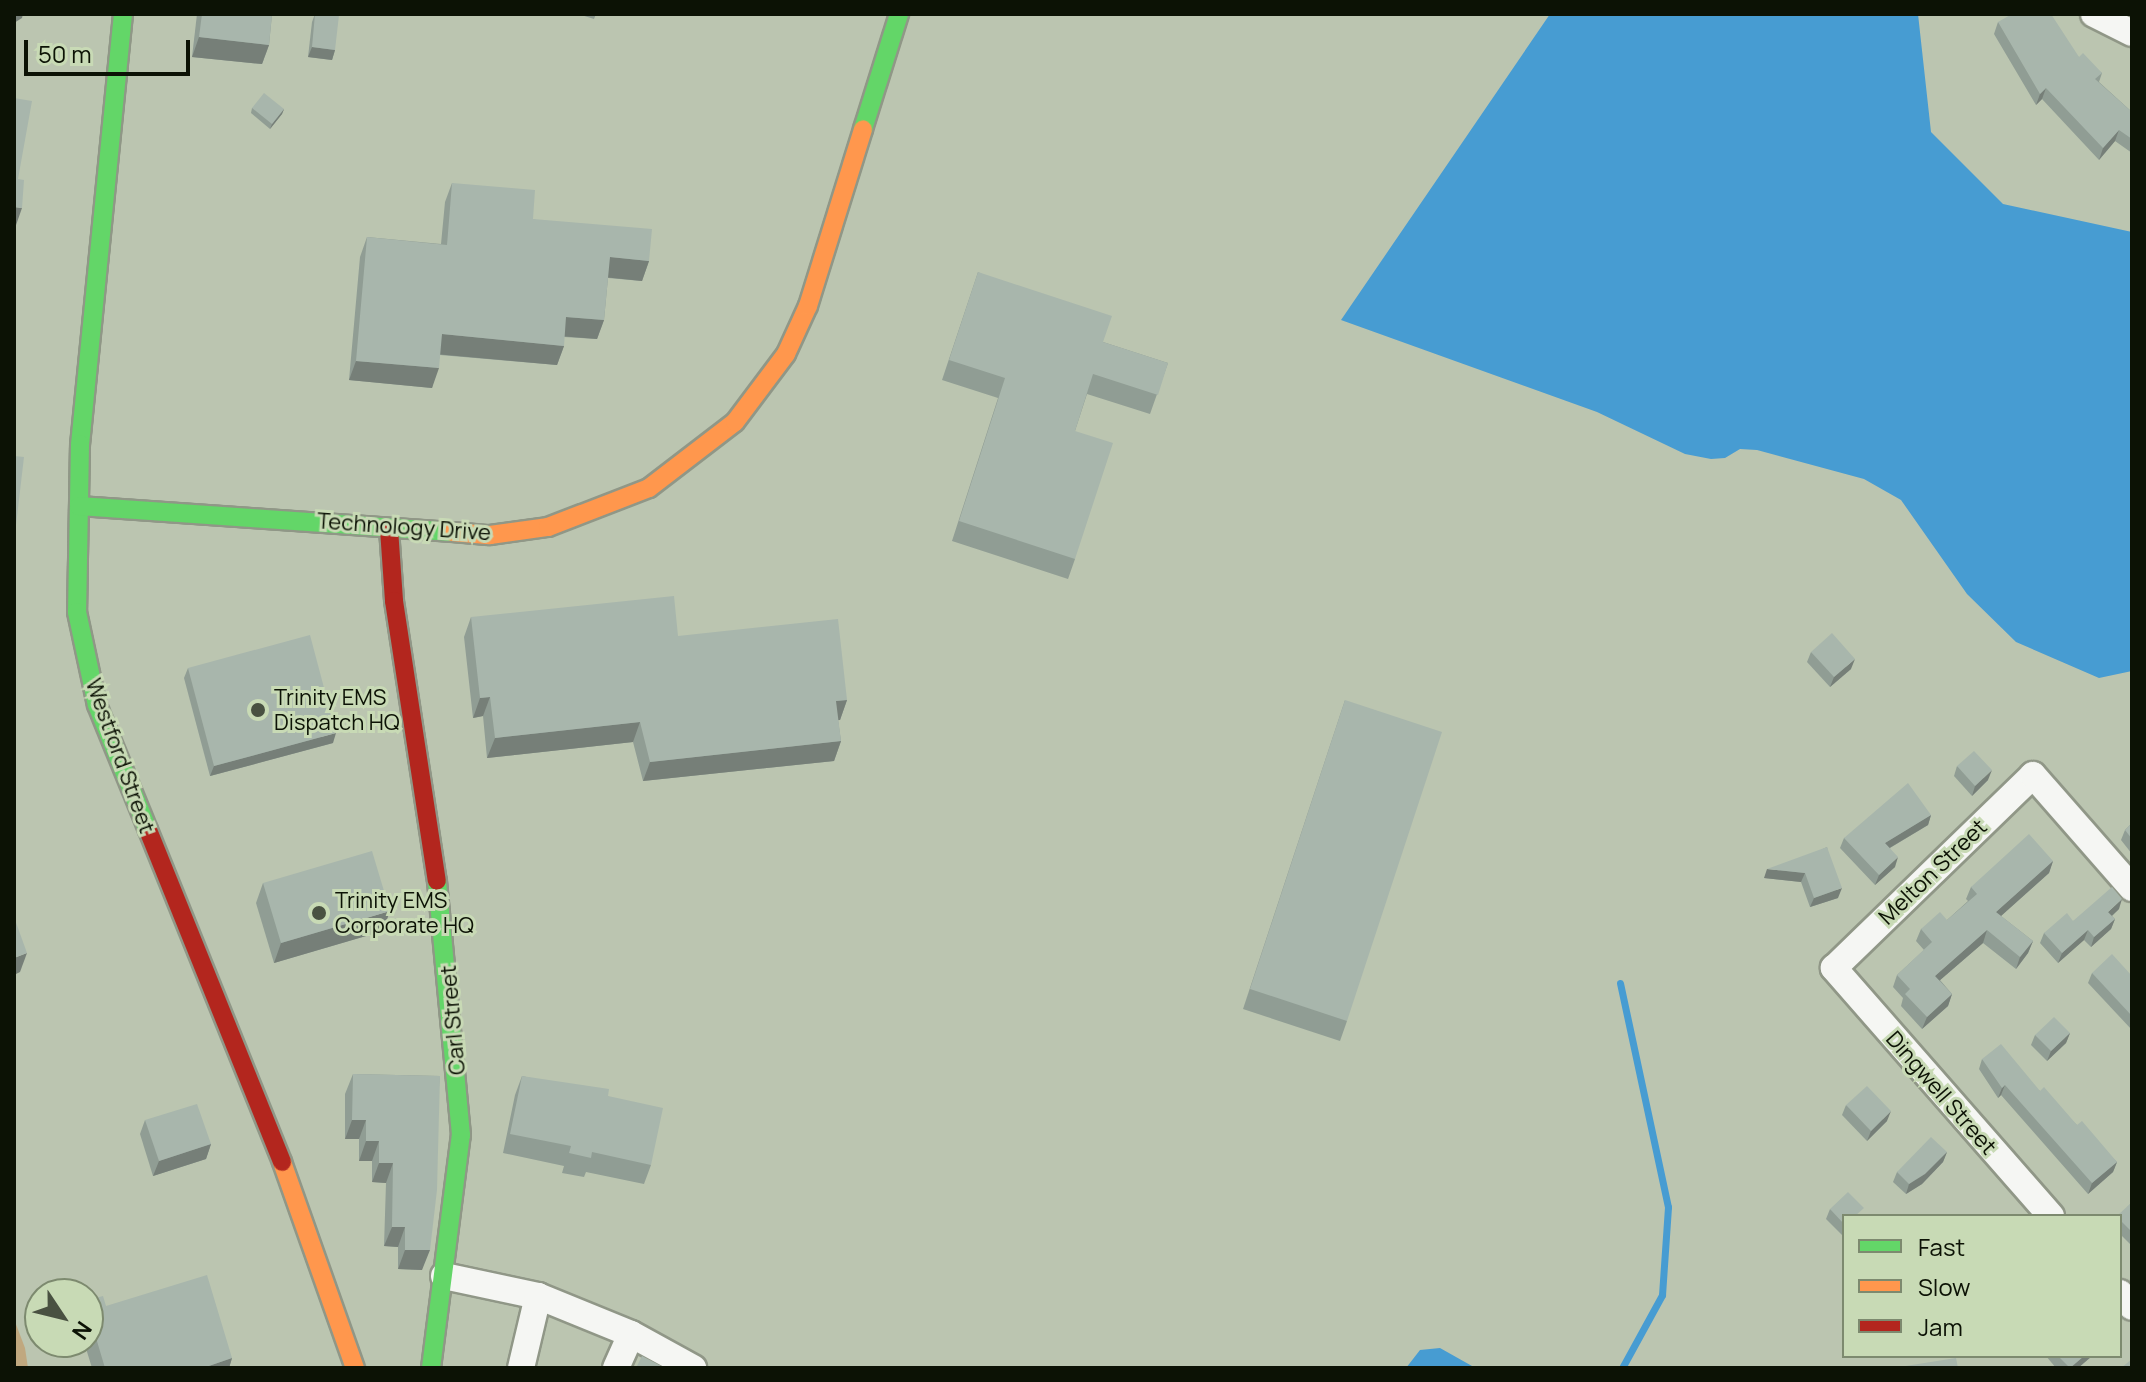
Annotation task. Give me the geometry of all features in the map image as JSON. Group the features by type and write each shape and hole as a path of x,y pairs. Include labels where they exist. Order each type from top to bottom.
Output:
{"street":[{"name":"Westford Street","path":"123,14 80,444 77,612 97,705 278,1152 355,1368"},
{"name":"Technology Drive","path":"79,506 490,535 548,527 598,512 679,470 735,422 786,354 808,306 899,14"},
{"path":"2094,14 2132,33"},
{"name":"Carl Street","path":"389,529 394,601 447,946 458,1074 461,1135 431,1368"},
{"name":"Melton Street","path":"1834,968 2033,775 2132,888"},
{"name":"Dingwell Street","path":"1834,968 2049,1214"},
{"path":"444,1276 538,1296 631,1334 693,1368"},
{"path":"521,1368 538,1296"},
{"path":"616,1368 631,1334"}],"shaded area":[{"path":"14,1319 28,1368 14,1368"}],"water":[{"path":"1550,14 1918,14 1931,132 2003,204 2132,232 2132,671 2099,678 2016,642 1967,594 1901,500 1864,479 1757,450 1740,449 1725,458 1711,459 1685,454 1597,412 1341,320"},
{"path":"1440,1348 1472,1366 1487,1368 1406,1368 1420,1350"}],"building":[{"path":"202,14 272,14 269,45 199,37"},
{"path":"315,14 339,15 335,50 312,47"},
{"path":"2012,14 2051,14 2079,57 2083,53 2102,73 2095,79 2132,112 2132,139 2119,130 2103,148 2046,88 2040,94 1998,22"},
{"path":"264,93 284,109 272,124 252,108"},
{"path":"14,98 32,101 18,179 24,180 22,208 14,207"},
{"path":"452,183 535,190 533,219 652,229 649,261 610,257 604,320 566,317 564,346 442,334 439,368 356,361 367,237 447,245"},
{"path":"978,272 1112,316 1103,342 1168,363 1158,395 1093,374 1075,431 1113,443 1075,559 959,521 1005,378 949,360"},
{"path":"14,456 24,457 16,525 14,525"},
{"path":"674,596 678,636 838,619 847,700 836,701 841,741 650,762 640,722 495,738 490,697 480,698 471,617"},
{"path":"1832,633 1855,659 1834,677 1811,652"},
{"name":"Trinity EMS Dispatch HQ","path":"310,635 336,733 214,766 188,668"},
{"path":"1345,700 1442,732 1347,1021 1250,989"},
{"path":"1974,751 1992,770 1975,786 1957,766"},
{"path":"1908,783 1931,815 1885,843 1898,857 1879,875 1844,838"},
{"path":"2132,823 2132,839 2125,830"},
{"path":"2029,834 2053,861 1996,912 2033,941 2020,957 1987,930 1935,976 1952,994 1927,1017 1905,994 1910,989 1897,975 1932,942 1921,929 1940,912 1947,920 1977,894 1971,887"},
{"path":"1827,847 1842,888 1814,898 1805,873 1767,869"},
{"name":"Trinity EMS Corporate HQ","path":"372,851 390,911 281,943 263,883"},
{"path":"2112,887 2122,899 2108,912 2115,919 2094,937 2088,930 2062,953 2044,933 2067,913 2073,921"},
{"path":"14,917 27,953 14,958"},
{"path":"2112,954 2132,976 2132,1016 2092,973"},
{"path":"2054,1017 2070,1033 2051,1051 2035,1035"},
{"path":"2001,1044 2040,1091 2044,1087 2077,1125 2082,1121 2117,1162 2092,1183 2005,1085 2002,1088 1982,1059"},
{"path":"353,1074 440,1076 437,1190 430,1250 405,1250 405,1227 392,1227 393,1163 379,1163 379,1141 366,1141 366,1120 352,1120"},
{"path":"522,1076 609,1089 608,1096 663,1108 651,1165 592,1152 591,1158 569,1153 571,1146 510,1134"},
{"path":"1867,1086 1891,1111 1871,1131 1846,1105"},
{"path":"197,1104 211,1144 159,1161 145,1120"},
{"path":"1931,1137 1947,1152 1925,1174 1909,1184 1897,1172"},
{"path":"1848,1192 1864,1208 1857,1214 1842,1214 1842,1222 1830,1209"},
{"path":"2132,1202 2132,1232 2122,1222 2122,1214 2119,1214"},
{"path":"207,1275 232,1358 203,1368 105,1368 102,1358 104,1299 106,1306"},
{"path":"642,1356 665,1368 636,1368"},
{"path":"1956,1358 1958,1368 1893,1368"},
{"path":"2060,1358 2082,1358 2070,1368"},
{"path":"2132,1359 2132,1368 2121,1368"}],"waterway":[{"path":"1620,983 1668,1207 1662,1295 1622,1368"}],"traffic: fast":[{"path":"123,14 80,444 77,612 97,705 148,830"},
{"path":"863,129 899,14"},
{"path":"79,506 452,532"},
{"path":"431,1368 461,1135 437,881"}],"traffic: slow":[{"path":"452,532 490,535 548,527 649,488 735,422 786,354 808,306 863,129"},
{"path":"282,1162 355,1368"}],"traffic: jam":[{"path":"389,529 394,601 437,881"},
{"path":"148,830 282,1162"}],"place":[{"name":"Trinity EMS Dispatch HQ","path":"258,710"},
{"name":"Trinity EMS Corporate HQ","path":"319,913"}]}
